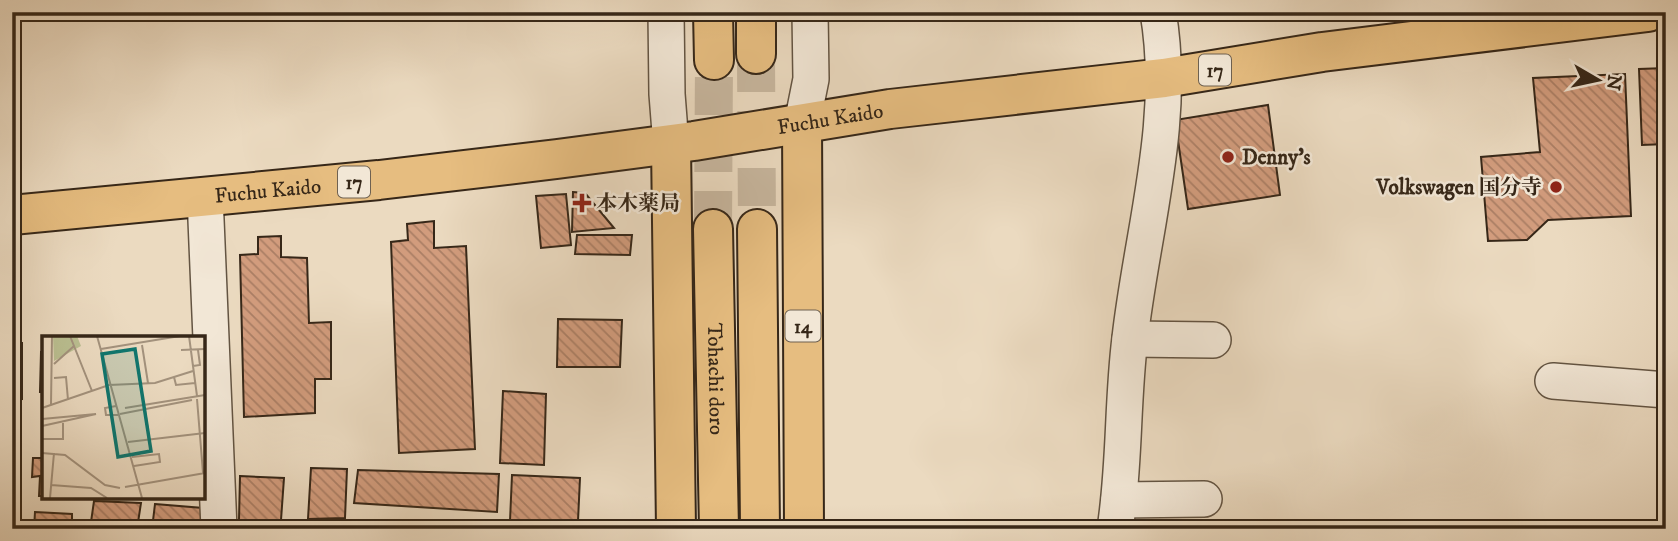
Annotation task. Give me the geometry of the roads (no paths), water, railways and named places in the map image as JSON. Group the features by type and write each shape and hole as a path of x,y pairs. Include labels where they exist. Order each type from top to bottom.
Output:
{"main road":[{"path":"713,12 713,60"},
{"path":"756,12 756,54"},
{"name":"Fuchu Kaido","path":"12,215 379,180 671,145 890,109 1164,78 1322,52 1464,23 1648,12"},
{"name":"14","path":"802,124 804,529"},
{"path":"671,145 676,529"},
{"name":"Tohachi doro","path":"713,229 719,529"},
{"name":"Tohachi doro","path":"757,229 760,529"}],"street":[{"path":"666,12 671,145"},
{"path":"802,124 811,79 810,12"},
{"path":"1158,12 1162,31 1164,78 1157,165 1129,339 1117,514 1204,499"},
{"path":"205,196 219,529"},
{"path":"1129,339 1213,340"},
{"path":"1553,381 1666,390"}],"tunnel":[{"path":"756,54 757,229"},
{"path":"713,229 714,60"}],"place":[{"name":"Denny's","path":"1228,157"},
{"name":"Volkswagen 国分寺","path":"1556,187"},
{"name":"本木薬局","path":"582,203"}]}
